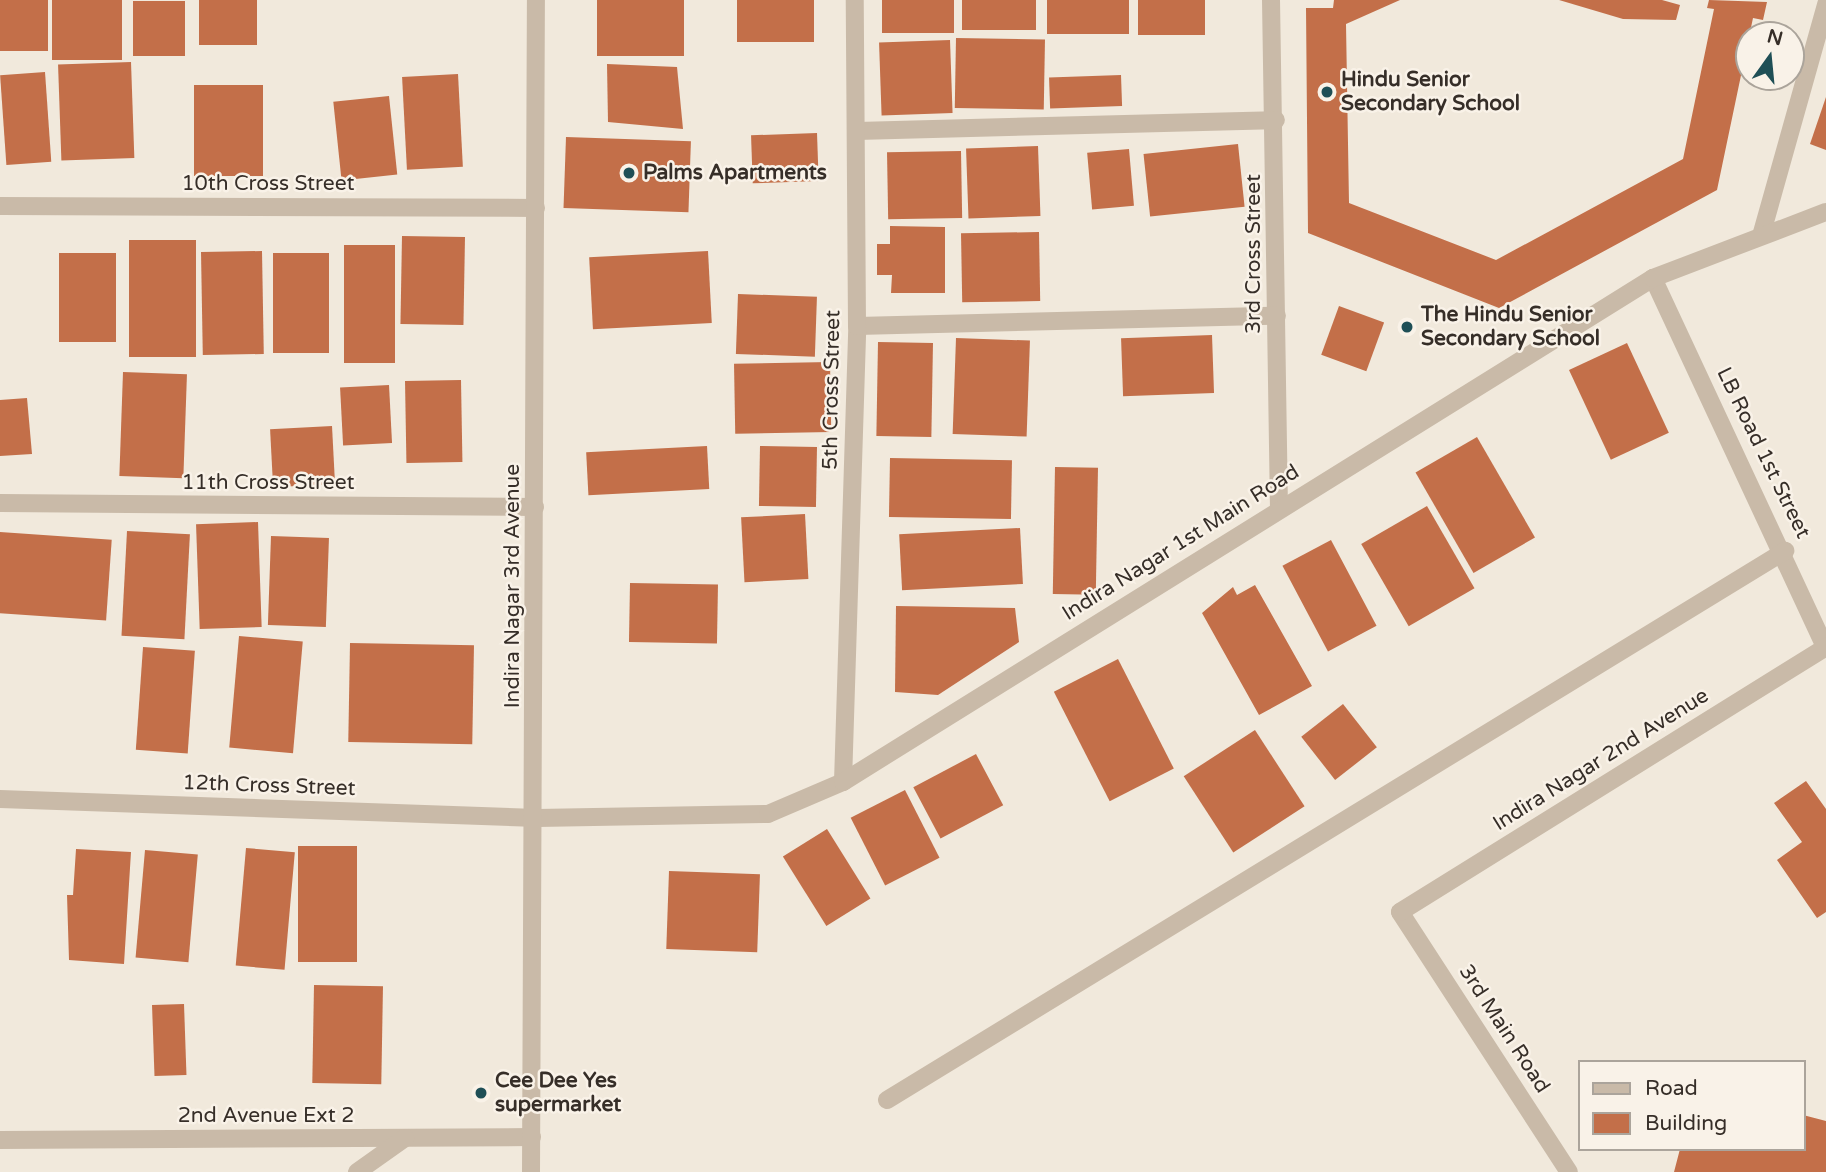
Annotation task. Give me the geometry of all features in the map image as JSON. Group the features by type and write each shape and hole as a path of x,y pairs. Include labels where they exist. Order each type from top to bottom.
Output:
{"street":[{"name":"Indira Nagar 3rd Avenue","path":"531,1172 537,818 536,0"},
{"name":"5th Cross Street","path":"843,782 856,327 855,0"},
{"name":"3rd Cross Street","path":"1271,0 1276,120 1279,508"},
{"path":"1761,236 1820,43 1826,4"},
{"path":"857,131 1276,120"},
{"name":"10th Cross Street","path":"0,206 536,208"},
{"name":"Indira Nagar 1st Main Road","path":"537,818 768,814 843,782 1279,508 1653,278 1826,212"},
{"name":"LB Road 1st Street","path":"1653,278 1785,551 1825,647"},
{"path":"856,327 1277,316"},
{"name":"11th Cross Street","path":"0,503 535,508"},
{"path":"887,1100 1785,551"},
{"name":"Indira Nagar 2nd Avenue","path":"1400,912 1825,647"},
{"name":"12th Cross Street","path":"0,799 537,818"},
{"name":"3rd Main Road","path":"1400,912 1569,1172"},
{"name":"2nd Avenue Ext 2","path":"0,1140 532,1137"},
{"path":"357,1172 405,1138"}],"building":[{"path":"0,0 48,0 48,51 0,51"},
{"path":"52,0 122,0 122,60 52,60"},
{"path":"199,0 257,0 257,45 199,45"},
{"path":"597,0 684,0 684,56 597,56"},
{"path":"737,0 814,0 814,42 737,42"},
{"path":"882,0 954,0 954,33 882,33"},
{"path":"962,0 1036,0 1036,30 962,30"},
{"path":"1047,0 1129,0 1129,34 1047,34"},
{"path":"1138,0 1205,0 1205,35 1138,35"},
{"name":"Hindu Senior Secondary School","path":"1334,0 1400,0 1346,24 1349,203 1496,260 1683,159 1714,9 1707,8 1709,0 1767,2 1763,20 1753,18 1752,21 1735,21 1735,91 1738,91 1717,190 1499,308 1308,233 1306,8 1333,8"},
{"path":"1559,0 1662,0 1680,5 1676,20 1623,19"},
{"path":"133,1 185,1 185,56 133,56"},
{"path":"956,38 1045,40 1044,110 955,108"},
{"path":"950,40 953,113 882,115 879,42"},
{"path":"131,62 134,158 61,160 58,65"},
{"path":"607,64 677,67 683,129 608,122"},
{"path":"45,72 51,162 6,165 0,75"},
{"path":"458,74 463,167 407,170 402,77"},
{"path":"1121,75 1122,106 1050,108 1049,78"},
{"path":"194,85 263,85 263,176 194,176"},
{"path":"389,96 397,175 342,180 333,102"},
{"path":"1826,97 1826,150 1810,144"},
{"path":"817,133 819,181 753,183 751,135"},
{"name":"Palms Apartments","path":"566,137 691,141 688,212 564,208"},
{"path":"1238,144 1245,207 1150,217 1144,154"},
{"path":"1038,146 1040,216 968,218 966,149"},
{"path":"1129,149 1134,206 1092,209 1087,153"},
{"path":"961,151 962,218 888,219 887,152"},
{"path":"890,226 945,227 945,293 891,293 892,275 877,275 877,244 890,244"},
{"path":"1039,232 1040,301 962,302 961,233"},
{"path":"402,236 465,237 463,325 400,324"},
{"path":"129,240 196,240 196,357 129,357"},
{"path":"344,245 395,245 395,363 344,363"},
{"path":"262,251 264,354 203,355 201,252"},
{"path":"708,251 712,323 593,329 589,257"},
{"path":"59,253 116,253 116,342 59,342"},
{"path":"273,253 329,253 329,353 273,353"},
{"path":"738,294 817,297 815,357 736,354"},
{"path":"1339,306 1384,322 1366,371 1321,355"},
{"path":"1212,335 1214,393 1123,396 1121,338"},
{"path":"956,338 1030,341 1027,437 953,434"},
{"path":"878,342 933,343 931,437 876,436"},
{"path":"1627,343 1669,433 1611,460 1569,370"},
{"path":"830,362 831,432 735,434 734,364"},
{"path":"123,372 187,374 183,478 119,476"},
{"path":"461,380 462,462 406,463 405,381"},
{"path":"389,385 392,443 343,445 340,388"},
{"path":"27,398 32,454 0,456 0,400"},
{"path":"332,426 335,484 273,487 270,429"},
{"path":"1477,437 1535,537 1474,573 1416,472"},
{"path":"707,446 709,489 588,495 586,452"},
{"path":"760,446 817,447 816,507 759,506"},
{"path":"890,458 1012,460 1011,519 889,517"},
{"path":"1055,467 1098,468 1096,595 1053,594"},
{"path":"1427,506 1474,588 1409,626 1361,544"},
{"path":"805,514 808,579 744,582 741,517"},
{"path":"258,522 262,627 200,629 196,524"},
{"path":"1020,528 1023,584 902,590 899,534"},
{"path":"127,531 190,534 184,639 122,636"},
{"path":"0,532 112,540 106,621 0,613"},
{"path":"271,536 329,538 326,627 268,625"},
{"path":"1331,540 1377,626 1328,651 1282,566"},
{"path":"630,583 718,585 717,644 629,642"},
{"path":"1255,585 1312,686 1259,715 1202,613 1233,587 1237,595"},
{"path":"896,606 1015,608 1019,642 938,695 895,692"},
{"path":"239,636 303,642 293,753 229,748"},
{"path":"350,643 474,645 472,744 348,742"},
{"path":"143,647 195,651 188,753 136,750"},
{"path":"1118,659 1174,769 1110,801 1054,692"},
{"path":"1343,704 1377,747 1335,780 1301,737"},
{"path":"1255,730 1305,806 1233,853 1184,776"},
{"path":"976,754 1003,805 941,839 913,787"},
{"path":"1806,781 1826,809 1826,912 1817,918 1777,860 1802,842 1774,803"},
{"path":"905,790 940,858 885,885 851,818"},
{"path":"827,829 870,899 826,926 783,857"},
{"path":"298,846 357,846 357,962 298,962"},
{"path":"246,848 295,852 285,970 236,966"},
{"path":"76,849 131,852 124,964 69,960 67,895 73,895"},
{"path":"145,850 198,855 188,962 136,958"},
{"path":"669,871 760,874 757,952 666,949"},
{"path":"314,985 383,986 381,1084 312,1083"},
{"path":"184,1004 186,1075 154,1076 152,1005"},
{"path":"1805,1116 1826,1121 1826,1172 1674,1172 1679,1151 1805,1151"}],"place":[{"name":"Hindu Senior Secondary School","path":"1327,92"},
{"name":"Palms Apartments","path":"629,173"},
{"name":"The Hindu Senior Secondary School","path":"1407,327"},
{"name":"Cee Dee Yes supermarket","path":"481,1093"}]}
